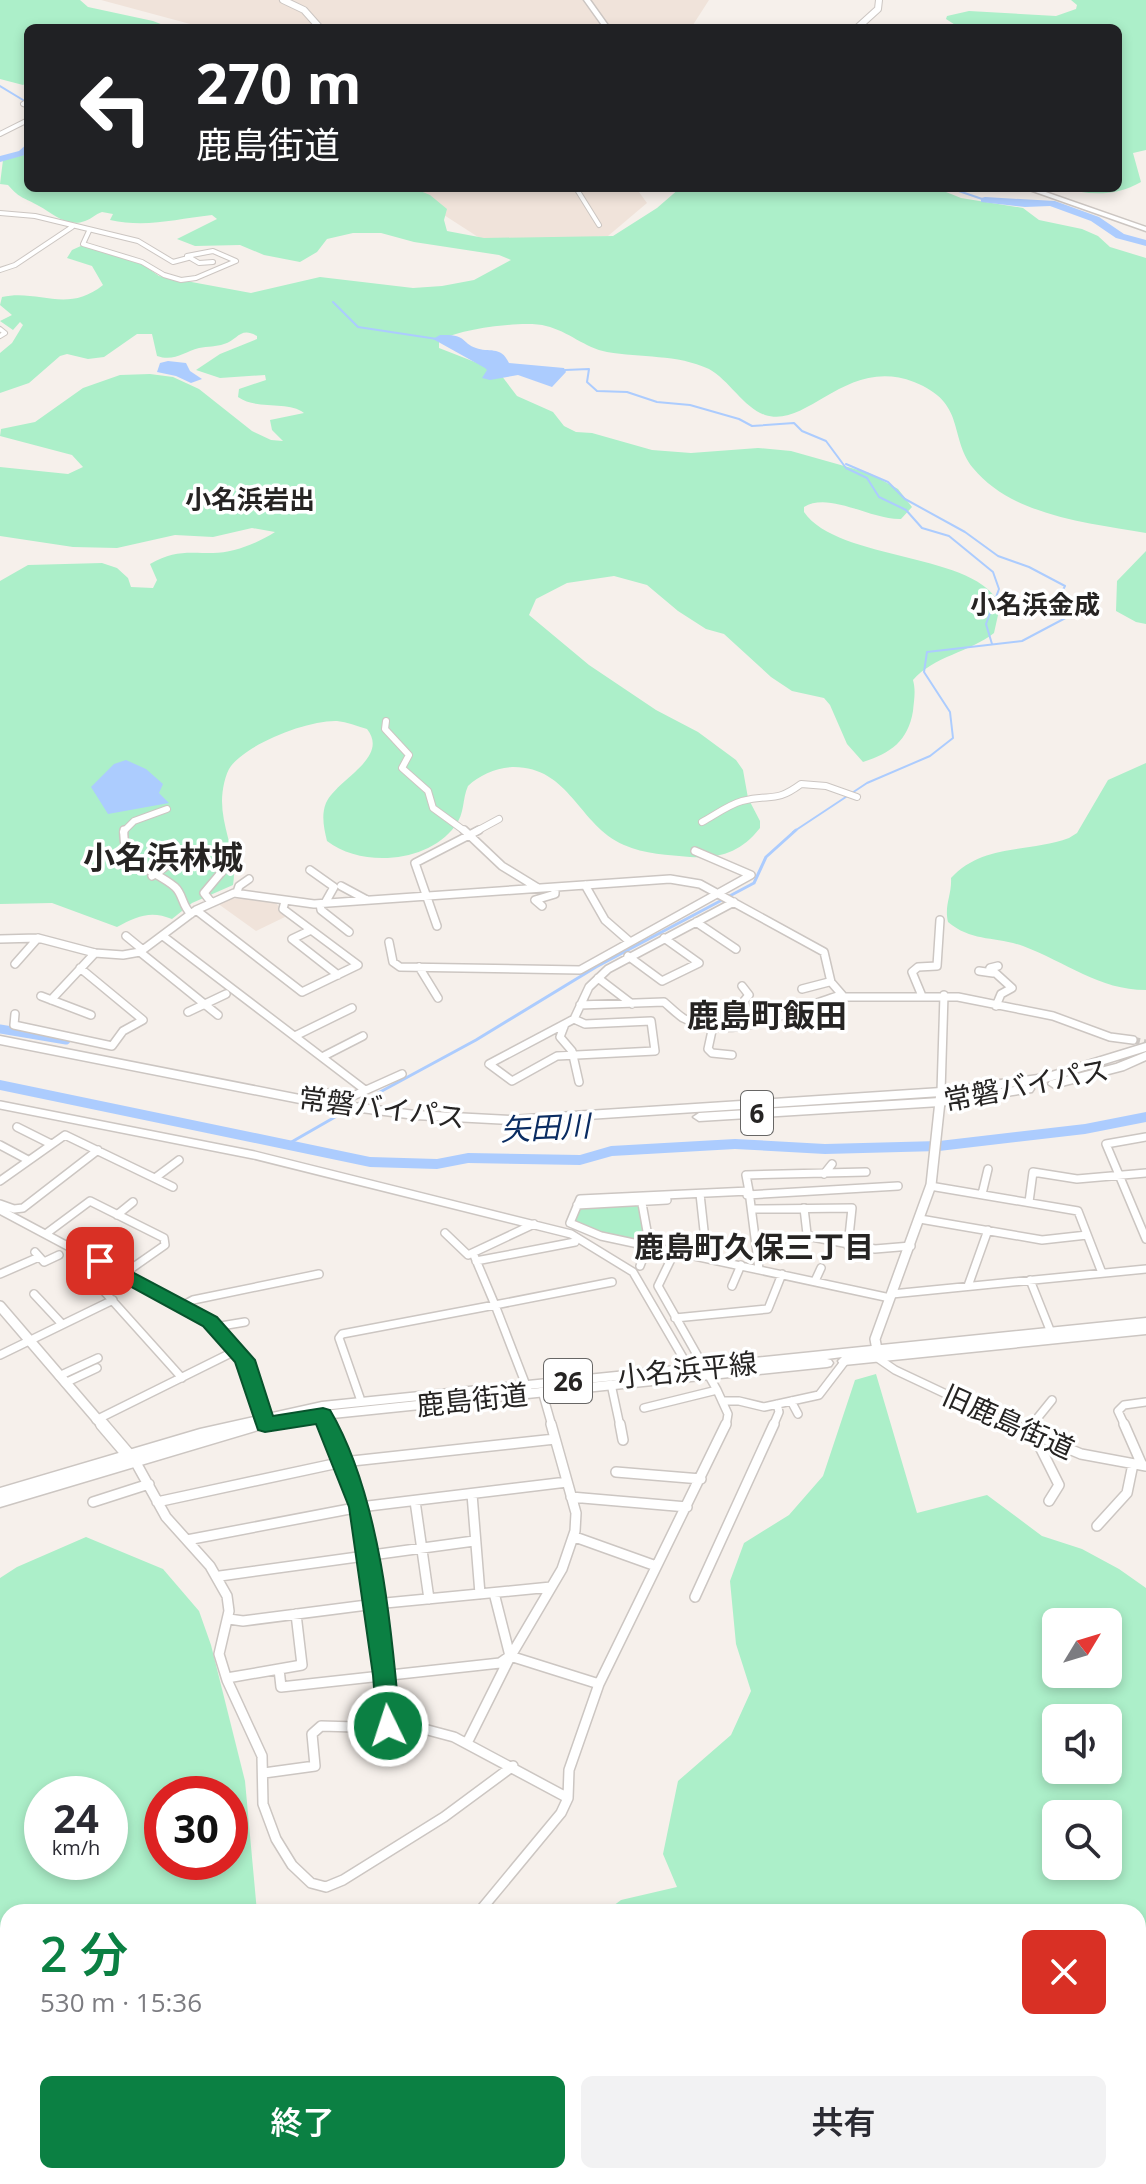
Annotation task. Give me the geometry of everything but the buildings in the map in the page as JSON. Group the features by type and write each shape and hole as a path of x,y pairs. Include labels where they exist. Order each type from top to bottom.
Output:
{"highway":[{"name":"常磐バイパス","path":"0,1040 321,1106"},
{"name":"常磐バイパス","path":"0,1047 369,1114 452,1126 510,1127 940,1097 1051,1085 1120,1067 1146,1056"},
{"name":"常磐バイパス","path":"940,1097 1046,1078 1146,1047"}],"main road":[{"path":"587,0 604,24"},
{"path":"1039,192 1146,229"},
{"name":"小名浜平線","path":"533,1390 689,1368 707,1371 878,1355 1050,1330 1146,1322"},
{"name":"鹿島街道","path":"0,1502 131,1458 263,1421 323,1411 1146,1330"},
{"name":"26","path":"0,1493 131,1458"}],"street":[{"path":"283,0 304,10 316,24"},
{"path":"861,24 878,9 879,0"},
{"path":"0,134 24,122"},
{"path":"578,192 599,225"},
{"path":"0,213 35,216 138,241 173,262 188,258 191,254 215,250 228,254 236,261 196,278 181,280 164,275 142,262 83,244 89,231"},
{"path":"0,270 15,265 72,227"},
{"path":"188,258 199,263 213,262"},
{"path":"0,329 5,333 0,336"},
{"path":"386,721 385,729 409,755"},
{"path":"413,744 402,765 405,772 428,791 433,808 458,824 502,866 538,888"},
{"path":"702,822 739,802 762,797 782,798 801,784 826,786 857,797"},
{"path":"167,809 134,821 123,830 125,851 152,876 178,889 184,908 194,912 302,992 358,965 283,909 285,901"},
{"path":"415,863 499,819"},
{"path":"431,843 436,852"},
{"path":"389,942 395,965 580,970 755,875 695,851"},
{"path":"414,853 412,857 437,926"},
{"path":"152,876 172,862"},
{"path":"211,902 204,893 225,868"},
{"path":"310,870 334,887 321,910 349,932"},
{"path":"237,892 239,886 249,879"},
{"path":"2,938 38,938 95,953 123,955 141,951 194,912 237,892 285,901 323,903 670,879 700,884 824,952 829,982 849,999 944,995 1053,1016 1110,1037 1133,1040"},
{"path":"585,885 605,920 629,941"},
{"path":"341,886 367,900"},
{"path":"542,906 535,900 555,894 555,887"},
{"path":"574,1019 585,1024 651,1021 655,1051 557,1056 512,1081 489,1064 574,1019 589,987 628,956 734,902"},
{"path":"922,996 912,972 918,967 937,966 940,920"},
{"path":"696,922 736,949"},
{"path":"2,938 13,927"},
{"path":"311,930 292,939 338,975"},
{"path":"126,936 218,1015"},
{"path":"163,936 365,1090"},
{"path":"15,964 38,938"},
{"path":"628,956 662,981 699,963 664,938"},
{"path":"51,1000 95,953"},
{"path":"419,967 438,998"},
{"path":"15,1014 14,1025 112,1046 123,1031 143,1020 80,968"},
{"path":"979,971 996,970 1012,988 1001,994 996,1006"},
{"path":"598,978 632,1004"},
{"path":"802,989 829,982"},
{"path":"742,986 749,995 744,1001 752,1025"},
{"path":"188,1012 226,994"},
{"path":"580,1005 664,1002 686,1020 713,1026 752,1025 841,995"},
{"path":"878,1355 875,1339 911,1246 930,1186 940,1097 944,995"},
{"path":"41,996 91,1015"},
{"path":"295,1036 352,1008"},
{"path":"565,1024 560,1037 573,1055 579,1082"},
{"path":"713,1026 708,1049 712,1053 732,1055"},
{"path":"322,1057 363,1036"},
{"path":"321,1106 317,1096 332,1092 353,1096 402,1074"},
{"path":"0,1105 262,1157 534,1224 586,1241 633,1272 689,1368"},
{"path":"17,1127 51,1144"},
{"path":"0,1181 51,1144 69,1135 173,1187"},
{"path":"1146,1137 1106,1144 1146,1239"},
{"path":"0,1145 28,1160"},
{"path":"1,1206 23,1208 98,1150"},
{"path":"155,1178 179,1160"},
{"path":"824,1174 832,1164"},
{"path":"982,1194 988,1169"},
{"path":"759,1269 746,1175 866,1172"},
{"path":"1029,1202 1033,1172 1077,1179 1146,1173"},
{"path":"898,1186 641,1199 580,1199 570,1223 601,1236 891,1296 1146,1269"},
{"path":"930,1186 1078,1211 1102,1273"},
{"path":"700,1196 707,1258"},
{"path":"640,1266 650,1245 648,1222 641,1199"},
{"path":"47,1233 90,1201 164,1238 165,1245 102,1289 182,1378"},
{"path":"117,1215 133,1202"},
{"path":"1,1206 215,1327 244,1360 263,1421"},
{"path":"804,1208 807,1234 848,1246 875,1249 911,1246"},
{"path":"753,1209 852,1208 848,1246"},
{"path":"920,1219 1042,1240 1087,1235"},
{"path":"475,1257 534,1224"},
{"path":"968,1286 988,1230"},
{"path":"445,1233 466,1255 475,1257 575,1242"},
{"path":"486,1904 561,1813 568,1798 569,1770 599,1684 726,1427 728,1414 717,1390 658,1286 675,1251"},
{"path":"0,1274 37,1254 44,1262 59,1255"},
{"path":"467,1743 510,1656 542,1608 575,1537 576,1513 555,1439 475,1257"},
{"path":"732,1286 741,1265"},
{"path":"815,1281 821,1268"},
{"path":"182,1306 193,1300 319,1274"},
{"path":"675,1318 768,1309 782,1274"},
{"path":"1030,1280 1050,1330"},
{"path":"360,1398 339,1338 342,1334 612,1282"},
{"path":"34,1294 62,1324"},
{"path":"0,1355 113,1300"},
{"path":"0,1306 131,1458 157,1502 220,1576 229,1600 229,1619 220,1634 219,1653 263,1759 262,1801 267,1824 277,1843 308,1882 320,1887 333,1886 444,1817 513,1766"},
{"path":"215,1327 245,1322"},
{"path":"96,1420 237,1350"},
{"name":"旧鹿島街道","path":"878,1355 895,1370 1030,1433 1081,1454 1140,1465"},
{"path":"722,1401 739,1401 764,1407 820,1394 845,1361"},
{"path":"62,1379 97,1363"},
{"path":"611,1384 623,1440"},
{"path":"644,1408 717,1390"},
{"path":"1049,1501 1059,1485 1047,1458 1030,1433 1052,1400"},
{"path":"791,1401 798,1414"},
{"path":"1097,1526 1127,1493 1140,1465 1118,1411 1124,1405 1146,1402"},
{"path":"695,1597 779,1412 777,1404"},
{"path":"323,1411 360,1507 375,1604 388,1726"},
{"path":"157,1502 343,1462 555,1439"},
{"path":"616,1472 701,1479"},
{"path":"187,1540 360,1507 567,1482"},
{"path":"93,1502 149,1484"},
{"path":"472,1494 480,1594"},
{"path":"571,1497 687,1507"},
{"path":"415,1501 429,1599"},
{"path":"575,1537 656,1566"},
{"path":"220,1576 474,1541"},
{"path":"229,1619 243,1621 375,1604 551,1587"},
{"path":"494,1593 510,1656"},
{"path":"227,1678 302,1665 296,1614"},
{"path":"510,1656 599,1684"},
{"path":"279,1669 281,1687 500,1663 510,1656"},
{"path":"264,1773 315,1766 312,1734 321,1726 388,1726 424,1729 467,1743 568,1798"}],"shaded area":[{"path":"101,0 709,0 694,24 190,24"},
{"path":"408,192 639,192 647,203 608,236 489,244"},
{"path":"247,898 276,903 287,916 256,931 217,903"}],"green space":[{"path":"0,0 80,0 88,7 161,24 24,24 24,84 0,79"},
{"path":"1071,0 1146,0 1146,150 1133,153 1141,182 1122,190 1122,24 954,24 946,19 947,16 969,11 1056,16 1076,9 1077,5"},
{"path":"24,155 24,192 423,192 447,209 444,220 447,231 484,238 613,236 657,208 675,192 946,192 961,198 1023,208 1039,220 1082,229 1098,236 1110,247 1146,258 1146,533 1053,515 1008,497 973,468 942,400 931,390 914,382 890,377 868,378 781,417 757,411 709,369 697,364 599,350 546,326 508,325 475,329 448,337 439,341 439,348 498,371 517,396 553,412 564,426 576,432 592,433 652,450 691,453 758,448 791,451 869,473 898,489 912,507 901,519 825,502 804,507 804,512 821,528 846,540 938,566 966,576 987,589 1000,606 994,633 931,665 913,680 913,711 907,730 890,750 863,762 847,744 824,698 792,691 771,677 724,634 706,629 647,585 614,576 567,583 536,599 529,615 589,665 656,710 698,732 736,760 743,770 748,798 760,821 760,828 745,843 720,855 701,857 657,854 632,848 608,836 548,776 532,769 512,767 488,773 468,786 455,826 429,848 394,858 358,855 341,850 327,841 324,812 332,794 367,759 372,740 367,729 341,722 325,722 265,741 240,757 229,769 222,801 233,864 233,885 192,903 172,919 144,916 117,927 52,903 0,904 0,581 28,565 102,563 117,568 128,578 131,587 153,588 157,580 150,564 166,556 229,551 275,532 252,528 213,537 175,535 117,548 73,547 0,536 0,467 68,474 83,467 72,455 0,436 1,429 35,422 83,388 120,375 173,377 199,389 252,431 271,440 283,441 272,430 270,420 304,413 290,407 254,404 238,397 239,389 266,380 265,375 220,378 196,370 220,354 257,339 257,336 247,332 218,346 199,348 169,358 157,356 152,334 137,334 104,357 60,356 29,383 0,393 0,353 12,343 23,325 20,322 13,330 0,321 12,315 0,305 2,297 15,295 65,299 90,294 103,285 92,266 67,258 72,250 83,245 141,263 159,276 251,293 320,277 413,288 442,286 474,280 511,260 499,255 414,242 381,233 353,233 327,239 317,252 300,262 264,255 240,245 195,246 177,239 217,219 212,215 136,223 110,220 113,214 102,212 85,221 72,223 23,198 8,185 0,184 3,160"},
{"path":"1146,551 1146,624 1116,611 1117,581"},
{"path":"1146,763 1146,990 1129,989 1098,980 1039,952 975,936 948,922 951,878 964,867 992,854 1069,838 1077,833 1108,780"},
{"path":"637,1200 646,1239 642,1241 598,1232 575,1221 582,1203"},
{"path":"876,1374 917,1513 987,1495 1042,1536 1082,1549 1146,1588 1146,1904 616,1904 621,1900 677,1887 663,1854 678,1781 731,1735 751,1691 736,1644 730,1581 744,1543 789,1515 823,1476 855,1380"},
{"path":"86,1537 163,1569 199,1611 211,1645 244,1776 144,1776 144,1880 248,1880 248,1814 256,1904 0,1904 0,1578 17,1567"}],"water":[{"path":"440,335 459,337 476,348 498,352 509,363 564,368 566,372 552,387 518,375 490,380 482,378 487,370 433,339"},
{"path":"160,363 186,363 190,371 202,379 191,383 157,372"},
{"path":"126,760 146,769 163,784 159,793 169,803 108,814 91,787 114,764"}],"waterway":[{"path":"0,86 24,101"},
{"path":"0,159 24,151"},
{"path":"962,192 985,200"},
{"path":"985,200 1051,203 1095,219 1120,236 1146,243"},
{"path":"333,302 358,327 437,339"},
{"path":"565,370 589,369 587,382 597,391 627,392 657,402 690,405 739,419 752,426 794,423 802,431 826,441 846,468 867,478 879,497 906,510 922,528 949,536 993,572 999,589 986,624 992,644"},
{"path":"796,830 867,783 930,756 953,738 950,712 924,672 927,652 1022,641 1073,614 1057,601 1065,586 1029,567 998,556 965,532 905,499 888,482 846,464"},
{"path":"356,1105 476,1040 596,967 754,883 766,857 796,830"},
{"path":"0,1029 66,1040"},
{"name":"矢田川","path":"0,1085 370,1162 437,1164 468,1158 580,1160 611,1151 735,1144 825,1149 939,1146 1085,1129 1146,1117"},
{"path":"288,1144 349,1109"}],"tunnel":[{"path":"1133,1040 1146,1043"}],"district":[{"name":"小名浜岩出","path":"250,499"},
{"name":"小名浜金成","path":"1035,604"},
{"name":"小名浜林城","path":"163,856"},
{"name":"鹿島町飯田","path":"767,1014"},
{"name":"鹿島町久保三丁目","path":"754,1246"}],"route":[{"path":"100,1261 210,1322 244,1360 265,1424 323,1415 360,1507 375,1604 388,1726"}]}
